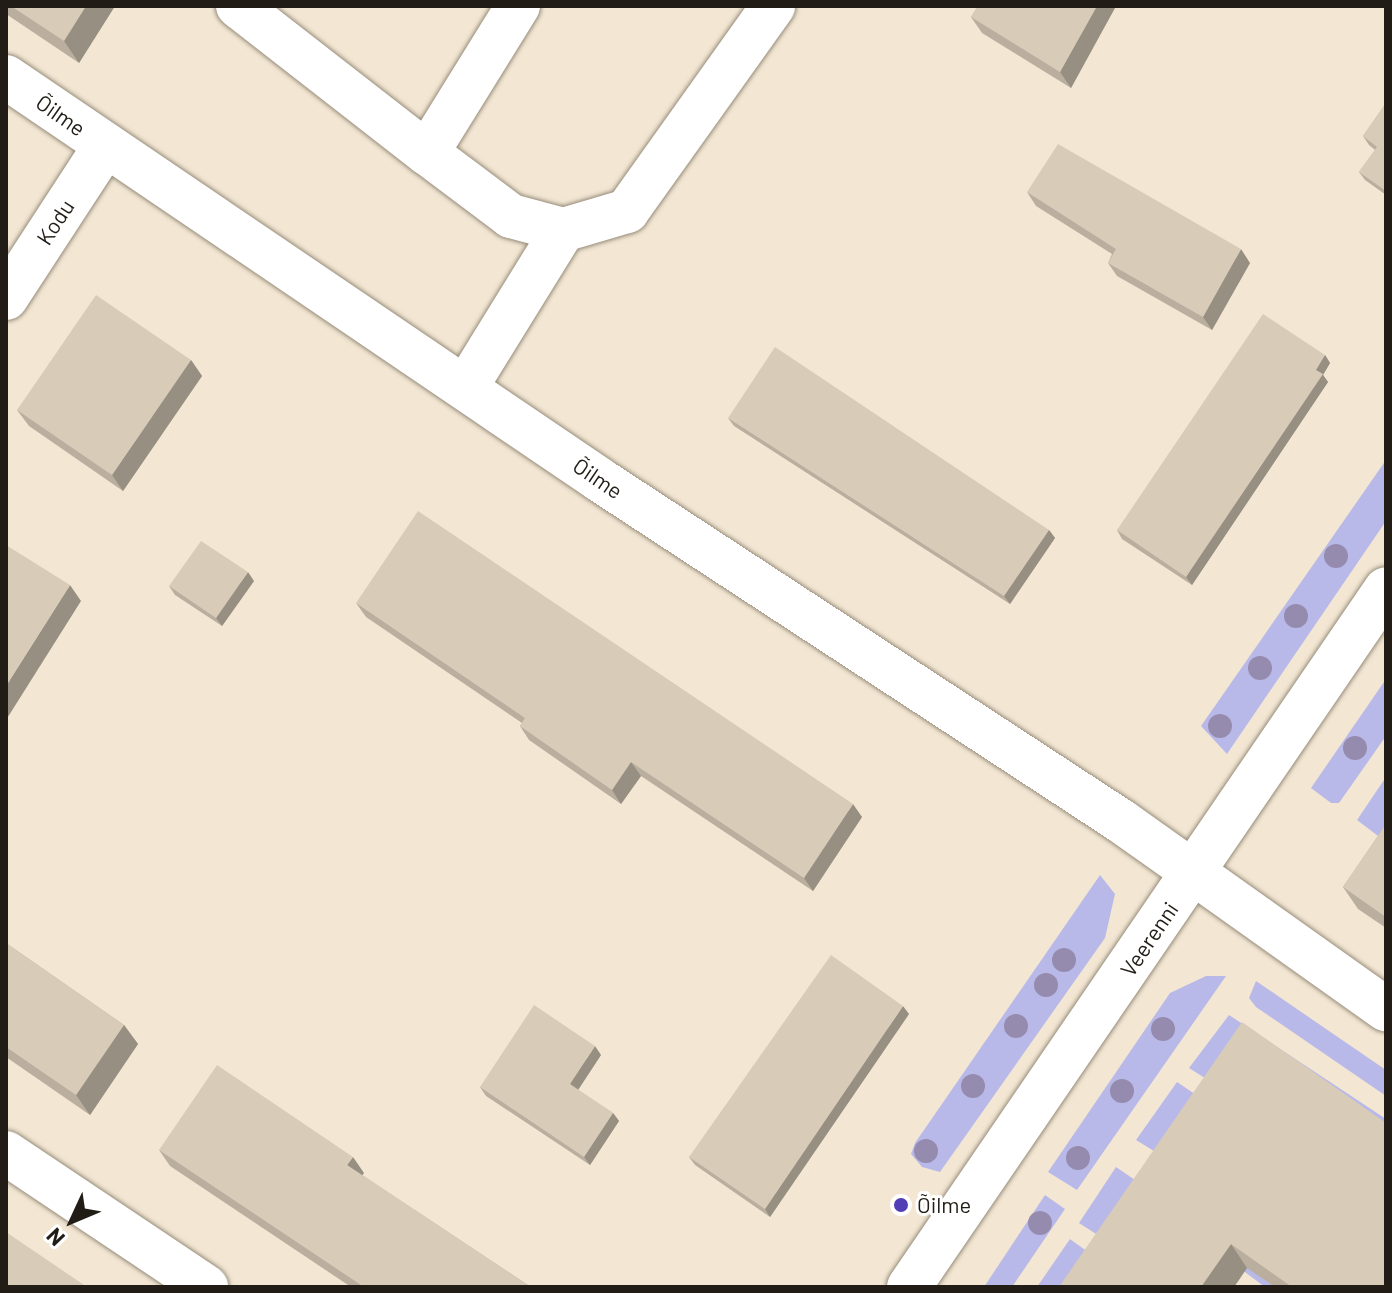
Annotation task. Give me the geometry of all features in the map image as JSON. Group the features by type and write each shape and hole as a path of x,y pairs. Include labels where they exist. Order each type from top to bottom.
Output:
{"street":[{"path":"238,6 511,216 563,230 627,211 773,6"},
{"path":"427,153 518,6"},
{"name":"Õilme","path":"6,77 1193,874 1386,1009"},
{"name":"Kodu","path":"6,298 105,146"},
{"path":"466,387 563,230"},
{"name":"Veerenni","path":"909,1287 1386,589"},
{"path":"6,1153 206,1287"}],"shaded area":[{"path":"1386,460 1386,521 1227,754 1201,726"},
{"path":"1386,679 1386,736 1339,803 1331,803 1311,788"},
{"path":"1386,777 1386,842 1357,820"},
{"path":"1100,875 1115,894 1105,938 940,1172 922,1167 911,1154 915,1143"},
{"path":"1206,976 1226,976 1077,1190 1048,1172 1170,993"},
{"path":"1256,981 1386,1070 1386,1096 1256,1007 1249,998"},
{"path":"1229,1015 1386,1119 1386,1207 1306,1287 1265,1287 1151,1202 1110,1243 1079,1223 1116,1167 1160,1197 1180,1167 1136,1140 1177,1082 1208,1103 1219,1087 1189,1068"},
{"path":"1045,1195 1065,1209 1012,1287 984,1287"},
{"path":"1070,1239 1099,1260 1091,1287 1037,1287"}],"building":[{"path":"11,6 86,6 64,41"},
{"path":"978,6 1097,6 1060,72 971,17"},
{"path":"1386,103 1386,191 1359,172 1377,147 1363,136"},
{"path":"1058,144 1241,249 1203,317 1108,263 1116,249 1027,192"},
{"path":"96,295 191,360 112,475 17,410"},
{"path":"1263,314 1325,355 1316,370 1323,374 1186,577 1117,530"},
{"path":"775,347 1049,530 1004,596 728,418"},
{"path":"418,511 853,804 804,878 631,762 612,790 520,726 525,718 356,603"},
{"path":"201,541 248,572 216,618 169,586"},
{"path":"6,545 70,585 6,686"},
{"path":"1386,824 1386,917 1343,887"},
{"path":"6,943 124,1025 76,1095 6,1047"},
{"path":"831,955 903,1006 765,1209 689,1157"},
{"path":"534,1005 595,1046 570,1084 613,1113 584,1157 480,1087"},
{"path":"1242,1022 1386,1123 1386,1287 1292,1287 1231,1244 1201,1287 1059,1287"},
{"path":"217,1065 353,1157 347,1165 531,1287 364,1287 159,1150"},
{"path":"6,1232 87,1287 6,1287"}],"place":[{"name":"Õilme","path":"901,1205"}]}
